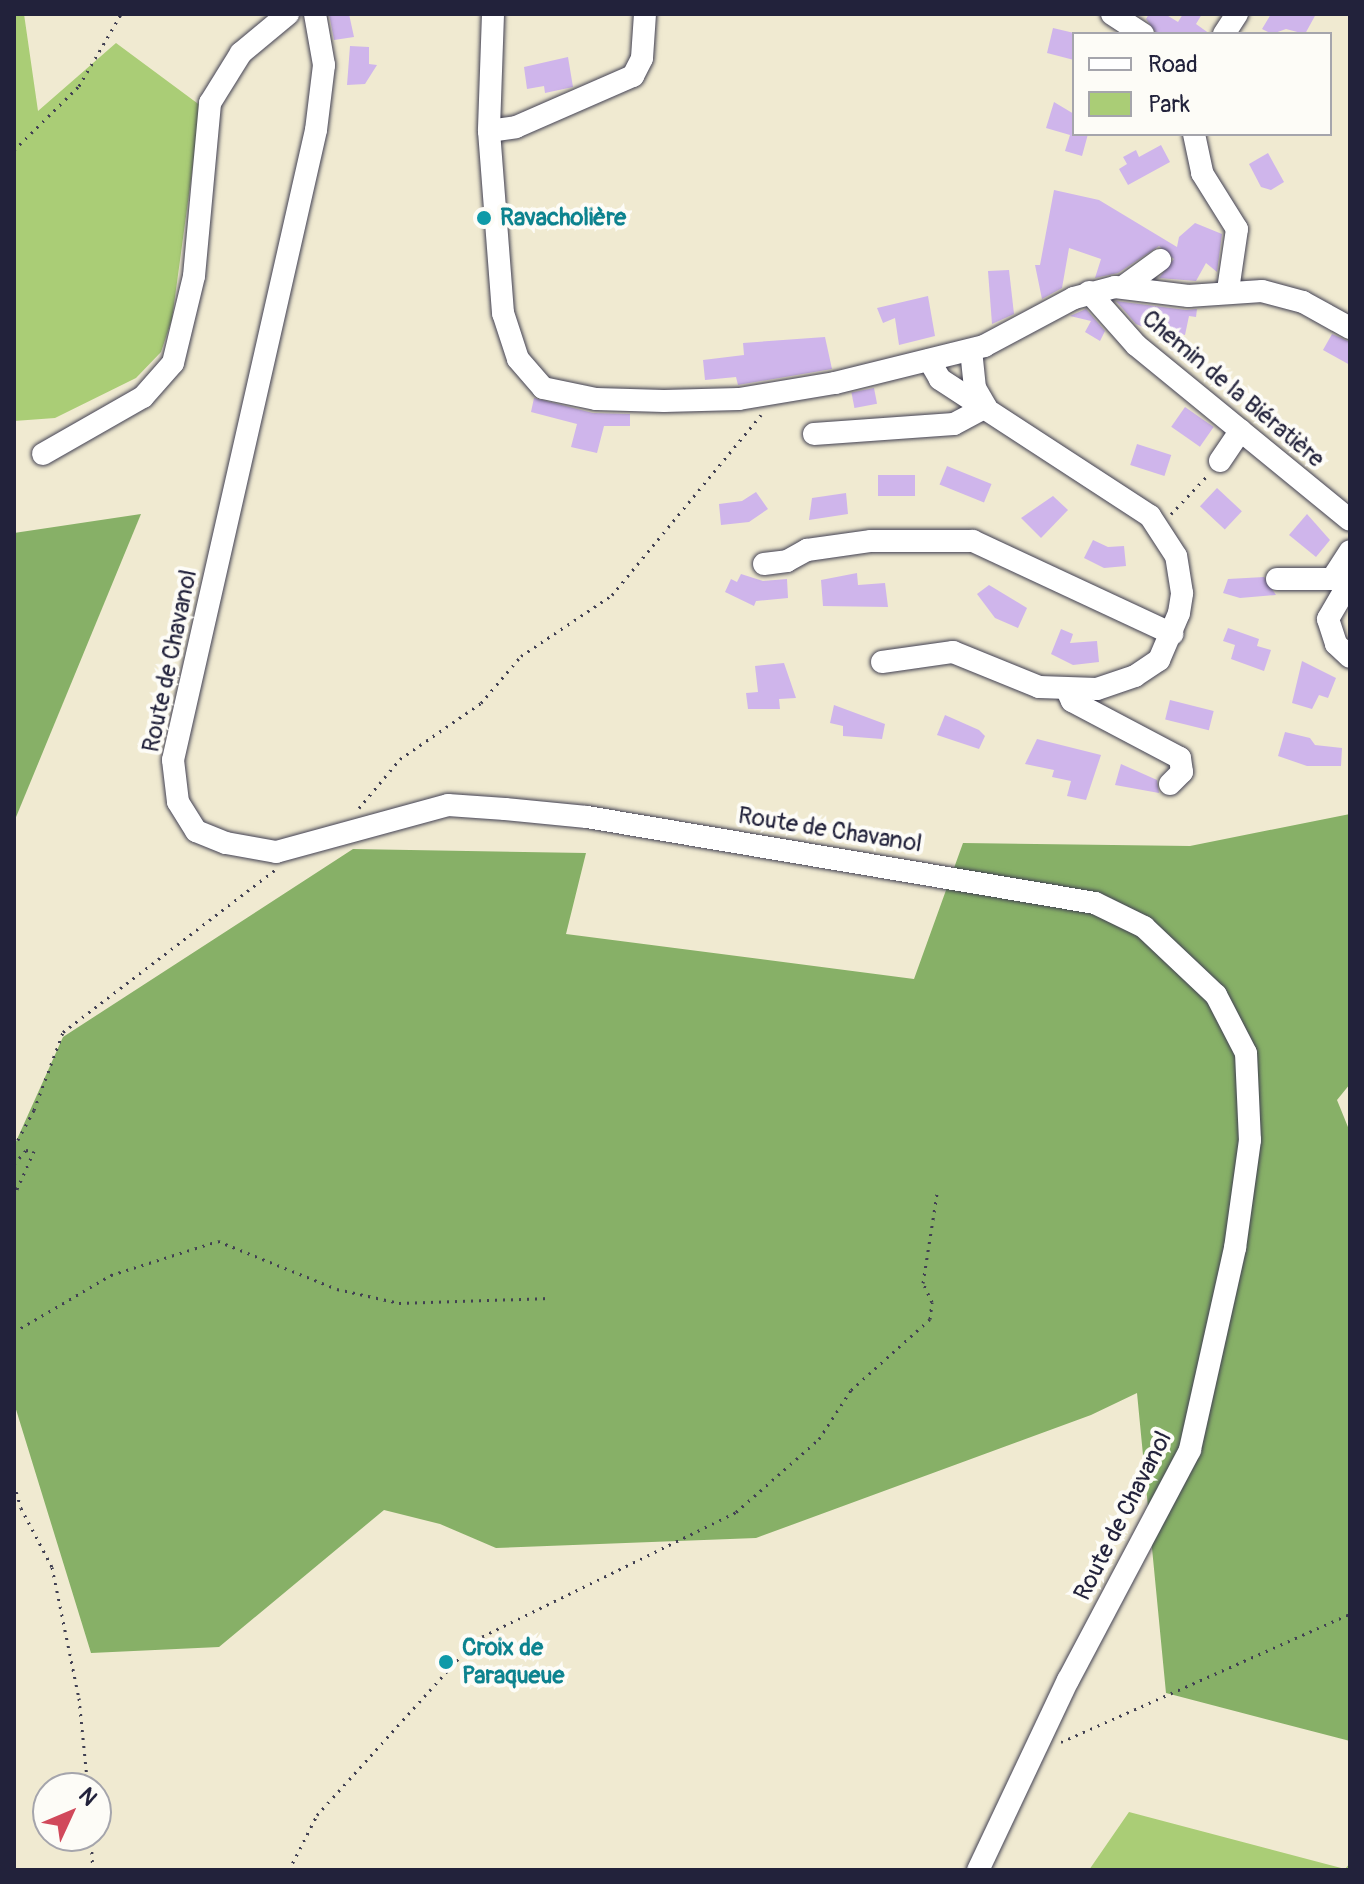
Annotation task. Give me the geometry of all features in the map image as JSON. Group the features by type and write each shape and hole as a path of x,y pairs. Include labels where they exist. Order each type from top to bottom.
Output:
{"street":[{"path":"43,454 143,397 166,376 180,345 194,276 210,103 241,53 288,14"},
{"name":"Route de Chavanol","path":"315,14 324,65 316,130 173,760 178,802 196,831 226,843 276,852 448,805 587,817 977,880 1095,903 1144,927 1216,995 1246,1053 1250,1140 1235,1248 1190,1450 1033,1755 978,1870"},
{"path":"493,14 489,131 503,313 518,359 535,384 596,399 762,395 971,350 1089,292 1123,287 1188,296 1228,290 1282,295 1350,328"},
{"path":"489,131 516,127 633,76 642,58 645,14"},
{"path":"1112,14 1140,32"},
{"path":"1225,32 1237,14"},
{"path":"1194,136 1202,173 1237,229 1228,290"},
{"path":"1123,287 1160,260"},
{"name":"Chemin de la Biératière","path":"1089,292 1136,345 1350,520"},
{"path":"971,350 975,388 986,407"},
{"path":"882,662 953,652 1017,680 1067,690 1097,689 1135,676 1159,660 1172,634 1182,593 1180,571 1160,527 1139,506 940,379 929,360"},
{"path":"814,434 954,424 986,407"},
{"path":"1220,461 1241,430"},
{"path":"764,564 787,561 807,550 871,541 973,541 1172,634"},
{"path":"1277,579 1332,579 1350,551"},
{"path":"1350,581 1328,619 1336,644 1350,657"},
{"path":"1067,690 1072,701 1180,758 1182,772 1170,784"}],"path":[{"path":"14,150 79,86 121,14"},
{"path":"338,837 400,759 481,703 521,656 612,595 744,442 762,415 762,395"},
{"path":"1160,527 1220,461"},
{"path":"14,1147 34,1110 63,1032 247,896 296,847"},
{"path":"14,1164 26,1150 34,1151 14,1196"},
{"path":"289,1870 317,1815 475,1640 736,1512 819,1439 851,1390 930,1319 932,1302 923,1283 937,1194"},
{"path":"14,1332 111,1275 218,1241 337,1289 399,1303 550,1298"},
{"path":"14,1484 21,1508 52,1567 79,1698 86,1772"},
{"path":"1033,1755 1350,1614"}],"green space":[{"path":"14,14 24,14 38,111 116,43 201,106 172,319 161,352 136,378 55,418 14,421"},
{"path":"141,514 14,822 14,533"},
{"path":"1350,814 1350,1084 1337,1100 1350,1132 1350,1741 1166,1693 1137,1393 1091,1415 756,1538 496,1548 440,1524 384,1510 219,1647 91,1653 14,1403 14,1146 63,1037 353,849 586,853 566,934 914,979 963,843 1190,846"},
{"path":"1129,1812 1345,1869 1350,1863 1350,1870 1089,1870"}],"building":[{"path":"329,14 349,14 354,37 334,40"},
{"path":"1149,14 1165,14 1178,22 1183,14 1202,14 1196,24 1207,32 1156,32 1146,19"},
{"path":"1271,14 1316,14 1306,32 1286,29 1268,32 1262,29"},
{"path":"1053,28 1072,33 1072,59 1047,53"},
{"path":"350,46 369,47 369,64 377,65 365,84 347,85"},
{"path":"568,57 573,87 545,93 544,86 527,89 524,67"},
{"path":"1054,102 1072,113 1072,136 1087,136 1082,156 1065,151 1070,135 1046,128"},
{"path":"1161,145 1170,162 1128,185 1119,169 1127,164 1123,157 1136,150 1139,157"},
{"path":"1268,153 1284,182 1271,190 1261,187 1249,164"},
{"path":"1054,190 1099,200 1177,247 1179,237 1195,223 1222,234 1217,272 1206,263 1196,281 1159,278 1174,259 1159,246 1118,273 1095,278 1101,259 1069,248 1062,288 1042,299 1035,265 1040,265"},
{"path":"1009,270 1014,314 992,324 988,271"},
{"path":"928,296 935,336 899,345 895,318 883,323 877,308"},
{"path":"1116,301 1197,309 1196,317 1189,316 1185,335 1178,334 1175,341 1136,324"},
{"path":"1086,309 1105,331 1100,341 1085,332 1091,321 1070,316"},
{"path":"1332,334 1350,342 1350,365 1323,350"},
{"path":"825,337 832,369 738,385 736,377 705,380 703,360 744,355 743,343"},
{"path":"874,388 877,404 854,408 851,392"},
{"path":"534,398 593,413 630,414 630,426 604,426 597,453 571,447 577,424 531,412"},
{"path":"1185,407 1214,427 1200,447 1171,427"},
{"path":"1137,444 1171,455 1164,476 1130,465"},
{"path":"947,466 992,484 984,503 940,485"},
{"path":"878,475 915,475 915,496 878,496"},
{"path":"1217,488 1242,511 1225,529 1200,506"},
{"path":"756,492 768,509 749,522 721,525 719,504 742,501"},
{"path":"846,493 848,514 809,520 812,498"},
{"path":"1053,496 1068,510 1041,538 1021,518"},
{"path":"1307,514 1330,540 1316,557 1289,535"},
{"path":"1093,540 1108,547 1124,546 1126,566 1104,568 1084,558"},
{"path":"857,573 858,585 885,583 888,607 823,606 821,580"},
{"path":"741,574 763,581 787,579 788,598 756,601 754,606 725,592 731,579 737,582"},
{"path":"1264,577 1276,595 1240,598 1223,593 1228,579"},
{"path":"989,585 1027,608 1018,628 995,618 977,594"},
{"path":"1228,628 1259,639 1257,646 1271,650 1264,671 1231,659 1235,645 1223,641"},
{"path":"1061,629 1073,634 1070,643 1097,641 1099,662 1073,665 1051,654"},
{"path":"1302,661 1336,678 1328,698 1319,695 1312,709 1292,703"},
{"path":"784,663 796,698 779,699 780,709 748,709 746,693 758,692 755,666"},
{"path":"1170,700 1214,711 1209,730 1165,719"},
{"path":"834,705 885,724 882,739 843,736 843,726 830,723"},
{"path":"945,715 979,730 985,736 979,749 937,735"},
{"path":"1285,732 1310,738 1315,745 1342,748 1341,766 1307,766 1278,756"},
{"path":"1037,739 1101,755 1086,800 1067,796 1071,781 1052,777 1054,770 1025,764"},
{"path":"1121,764 1157,780 1159,793 1115,785"}],"place":[{"name":"Ravacholière","path":"484,218"},
{"name":"Croix de Paraqueue","path":"446,1662"}]}
